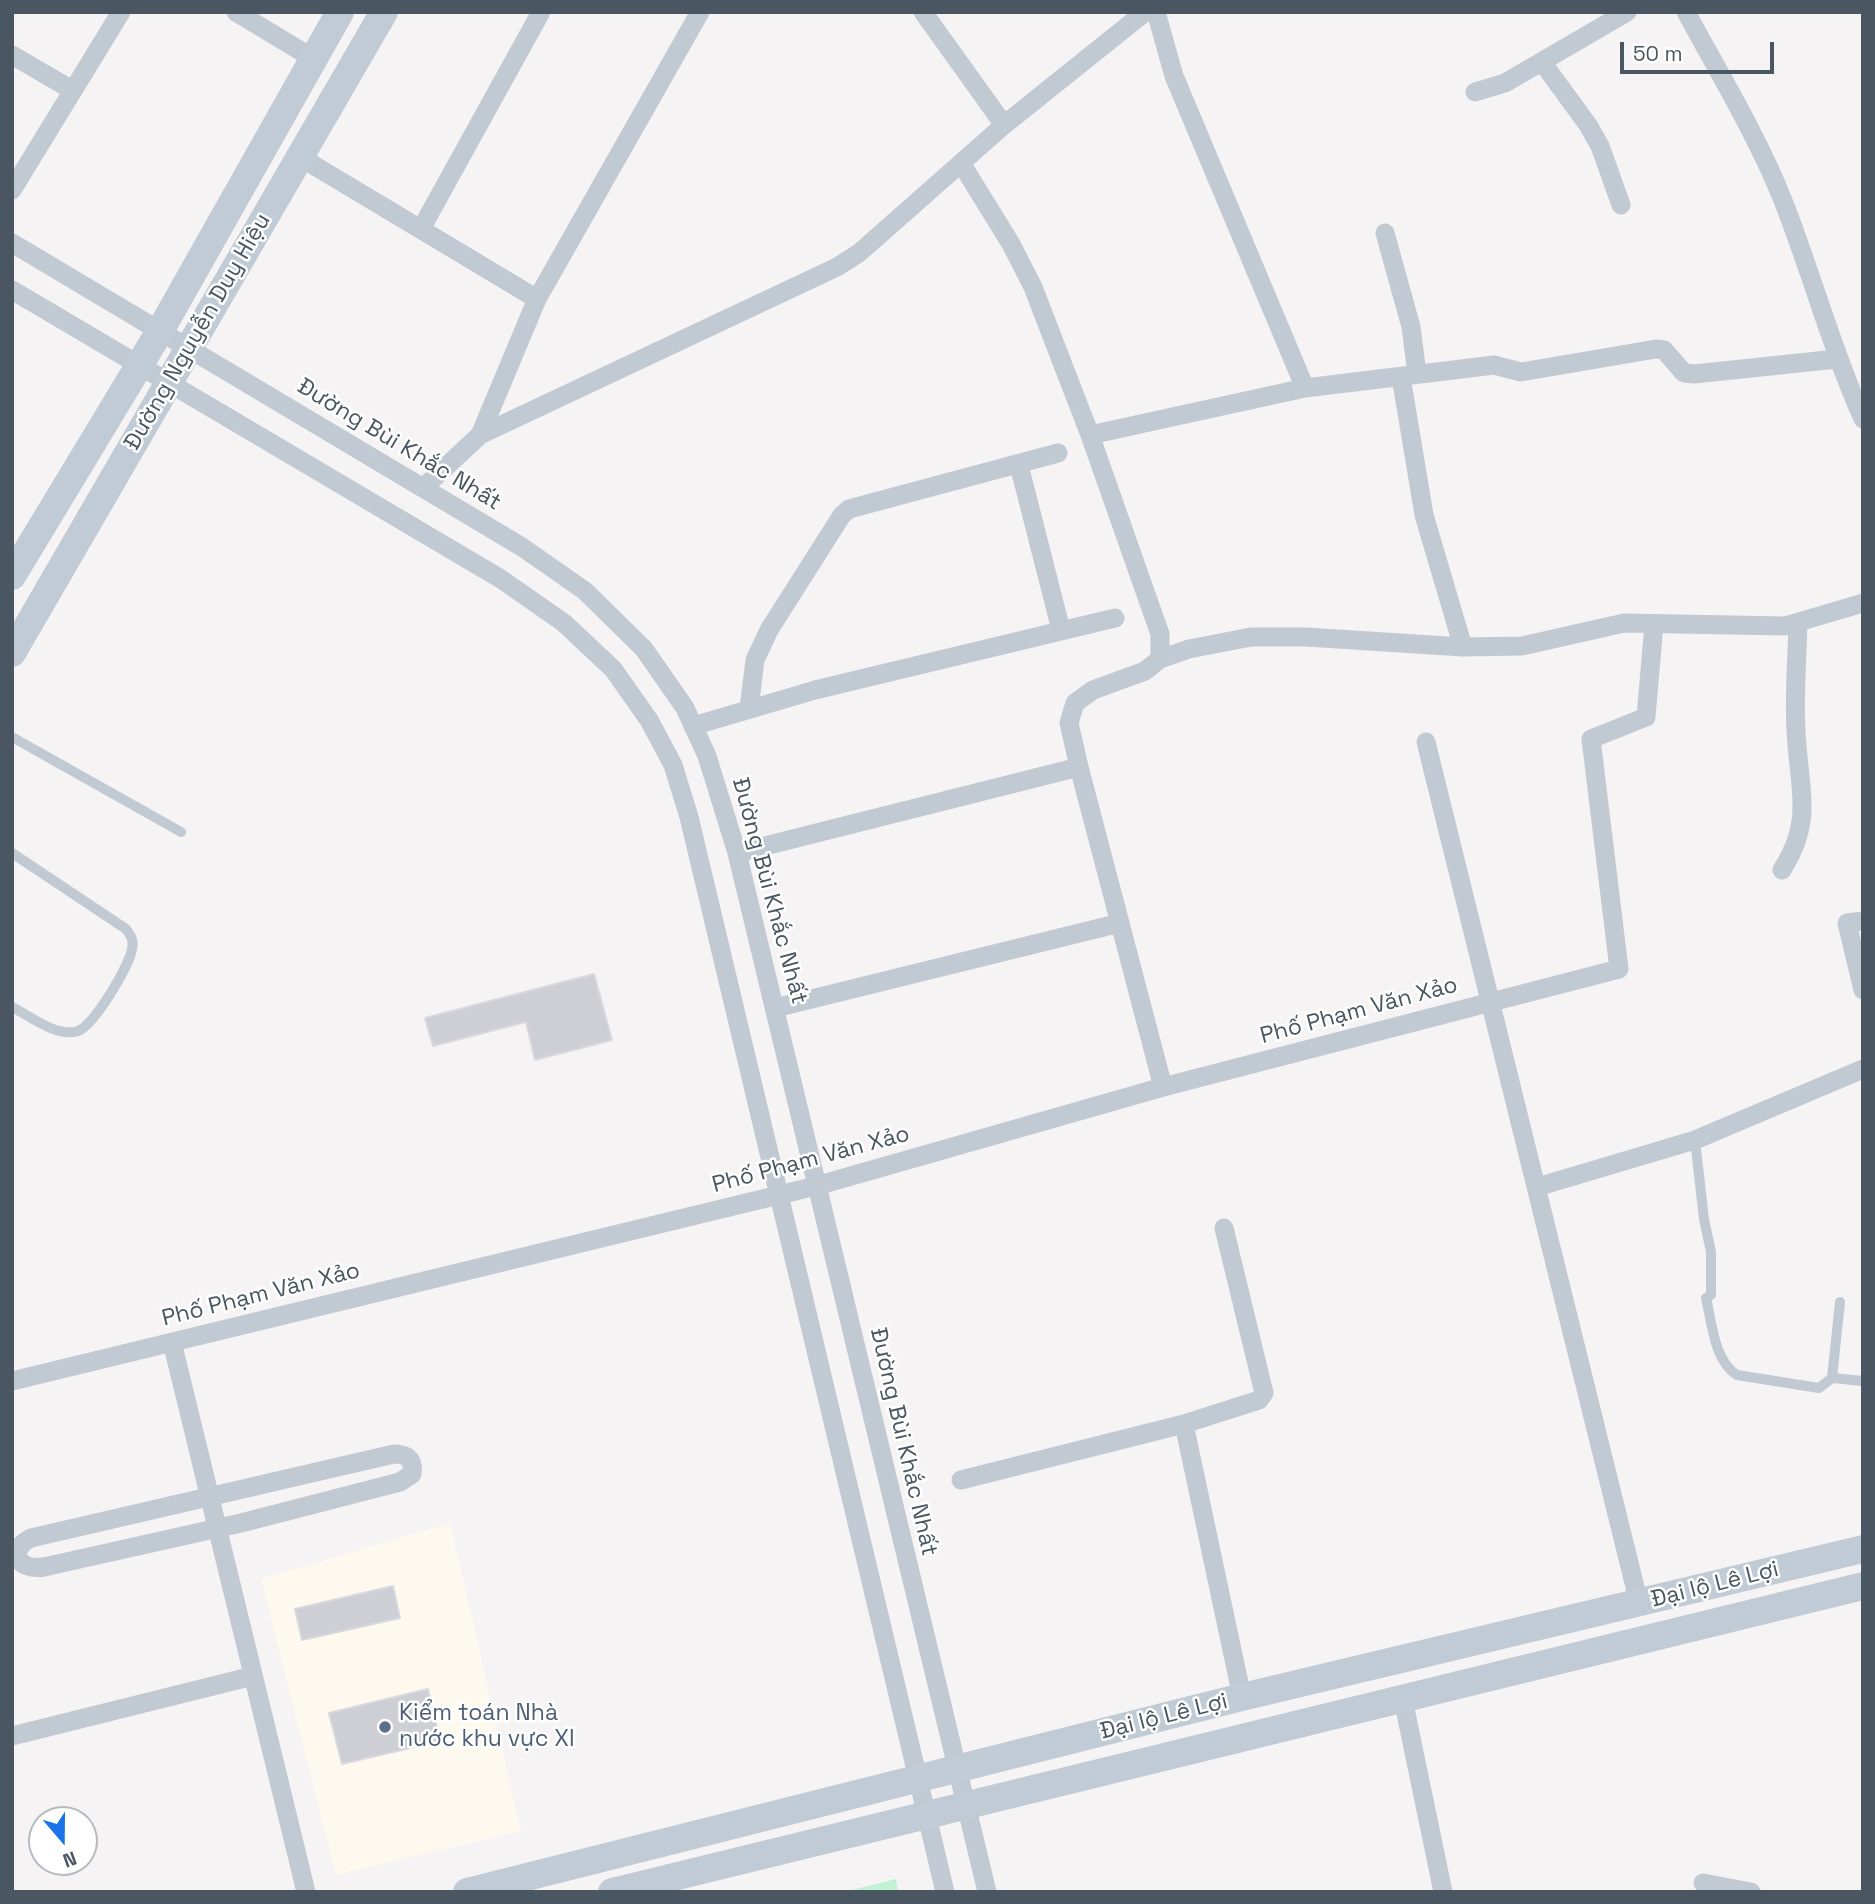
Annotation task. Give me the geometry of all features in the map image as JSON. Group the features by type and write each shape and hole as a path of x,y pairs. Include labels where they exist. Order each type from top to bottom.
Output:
{"main road":[{"name":"Đường Nguyễn Duy Hiệu","path":"12,576 160,331 340,12"},
{"name":"Đường Nguyễn Duy Hiệu","path":"12,653 384,12"},
{"name":"Đại lộ Lê Lợi","path":"467,1892 1242,1697 1863,1549"},
{"name":"Đại lộ Lê Lợi","path":"612,1892 1863,1586"}],"street":[{"path":"12,190 121,12"},
{"path":"236,12 314,59"},
{"path":"421,229 541,12"},
{"path":"480,435 537,299 700,12"},
{"path":"923,12 1004,125"},
{"path":"423,488 480,435 837,267 859,253 1004,125 1145,12"},
{"path":"1156,12 1174,76 1306,388"},
{"path":"1475,92 1505,83 1627,12"},
{"path":"1686,12 1774,181 1837,359 1856,388 1863,419"},
{"path":"12,55 72,90"},
{"path":"1542,62 1600,146 1620,205"},
{"path":"300,158 537,299"},
{"path":"961,163 1011,244 1033,287 1090,435 1160,634 1160,659"},
{"path":"1385,233 1411,327 1409,375 1424,515 1463,647"},
{"name":"Đường Bùi Khắc Nhất","path":"12,243 522,547 585,591 644,649 685,708 708,755 737,853 987,1892"},
{"path":"12,290 501,579 564,623 613,669 649,720 673,765 692,831 945,1892"},
{"path":"1090,435 1306,388 1494,365 1521,372 1656,349 1664,350 1684,373 1694,374 1837,359"},
{"path":"749,709 755,660 769,630 842,515 849,509 1058,453"},
{"path":"1019,465 1061,630"},
{"path":"1163,1087 1069,723 1075,704 1093,690 1145,671 1160,659 1189,649 1251,637 1306,637 1463,647 1522,646 1607,625 1785,626 1863,603"},
{"path":"693,726 815,690 1115,618"},
{"path":"1782,870 1797,845 1802,827 1803,800 1795,700 1798,623"},
{"name":"Phố Phạm Văn Xảo","path":"12,1381 816,1186 1163,1087 1619,968 1591,739 1646,717 1654,624"},
{"path":"1426,742 1639,1603"},
{"path":"737,853 1079,766"},
{"path":"1863,921 1847,923 1863,990"},
{"path":"775,1008 1120,923"},
{"path":"1537,1187 1695,1140 1863,1069"},
{"path":"961,1480 1184,1424 1259,1400 1264,1393 1224,1228"},
{"path":"172,1342 306,1892"},
{"path":"1184,1424 1242,1697"},
{"path":"394,1454 403,1454 410,1458 413,1465 412,1474 400,1482 218,1528 32,1569 24,1567 19,1560 18,1549 22,1542 31,1538 210,1496 394,1454"},
{"path":"12,1736 253,1676"},
{"path":"1403,1699 1443,1892"},
{"path":"1703,1883 1751,1892"}],"lane":[{"path":"12,737 181,832"},
{"path":"12,853 126,929 132,937 132,949 124,969 91,1022 80,1031 58,1031 12,1007"},
{"path":"1695,1140 1704,1219 1712,1252 1711,1295 1706,1298 1722,1359 1728,1369 1737,1375 1819,1388 1832,1378 1863,1381"},
{"path":"1832,1378 1840,1302"}],"shaded area":[{"path":"450,1523 521,1831 336,1875 261,1579"}],"green space":[{"path":"896,1879 898,1892 844,1892"}],"building":[{"path":"594,974 612,1040 535,1060 526,1022 433,1046 425,1018"},
{"path":"393,1586 400,1618 302,1640 295,1609"},
{"name":"Kiểm toán Nhà nước khu vực XI","path":"428,1689 440,1741 342,1764 329,1713"}],"place":[{"name":"Kiểm toán Nhà nước khu vực XI","path":"385,1727"}]}
